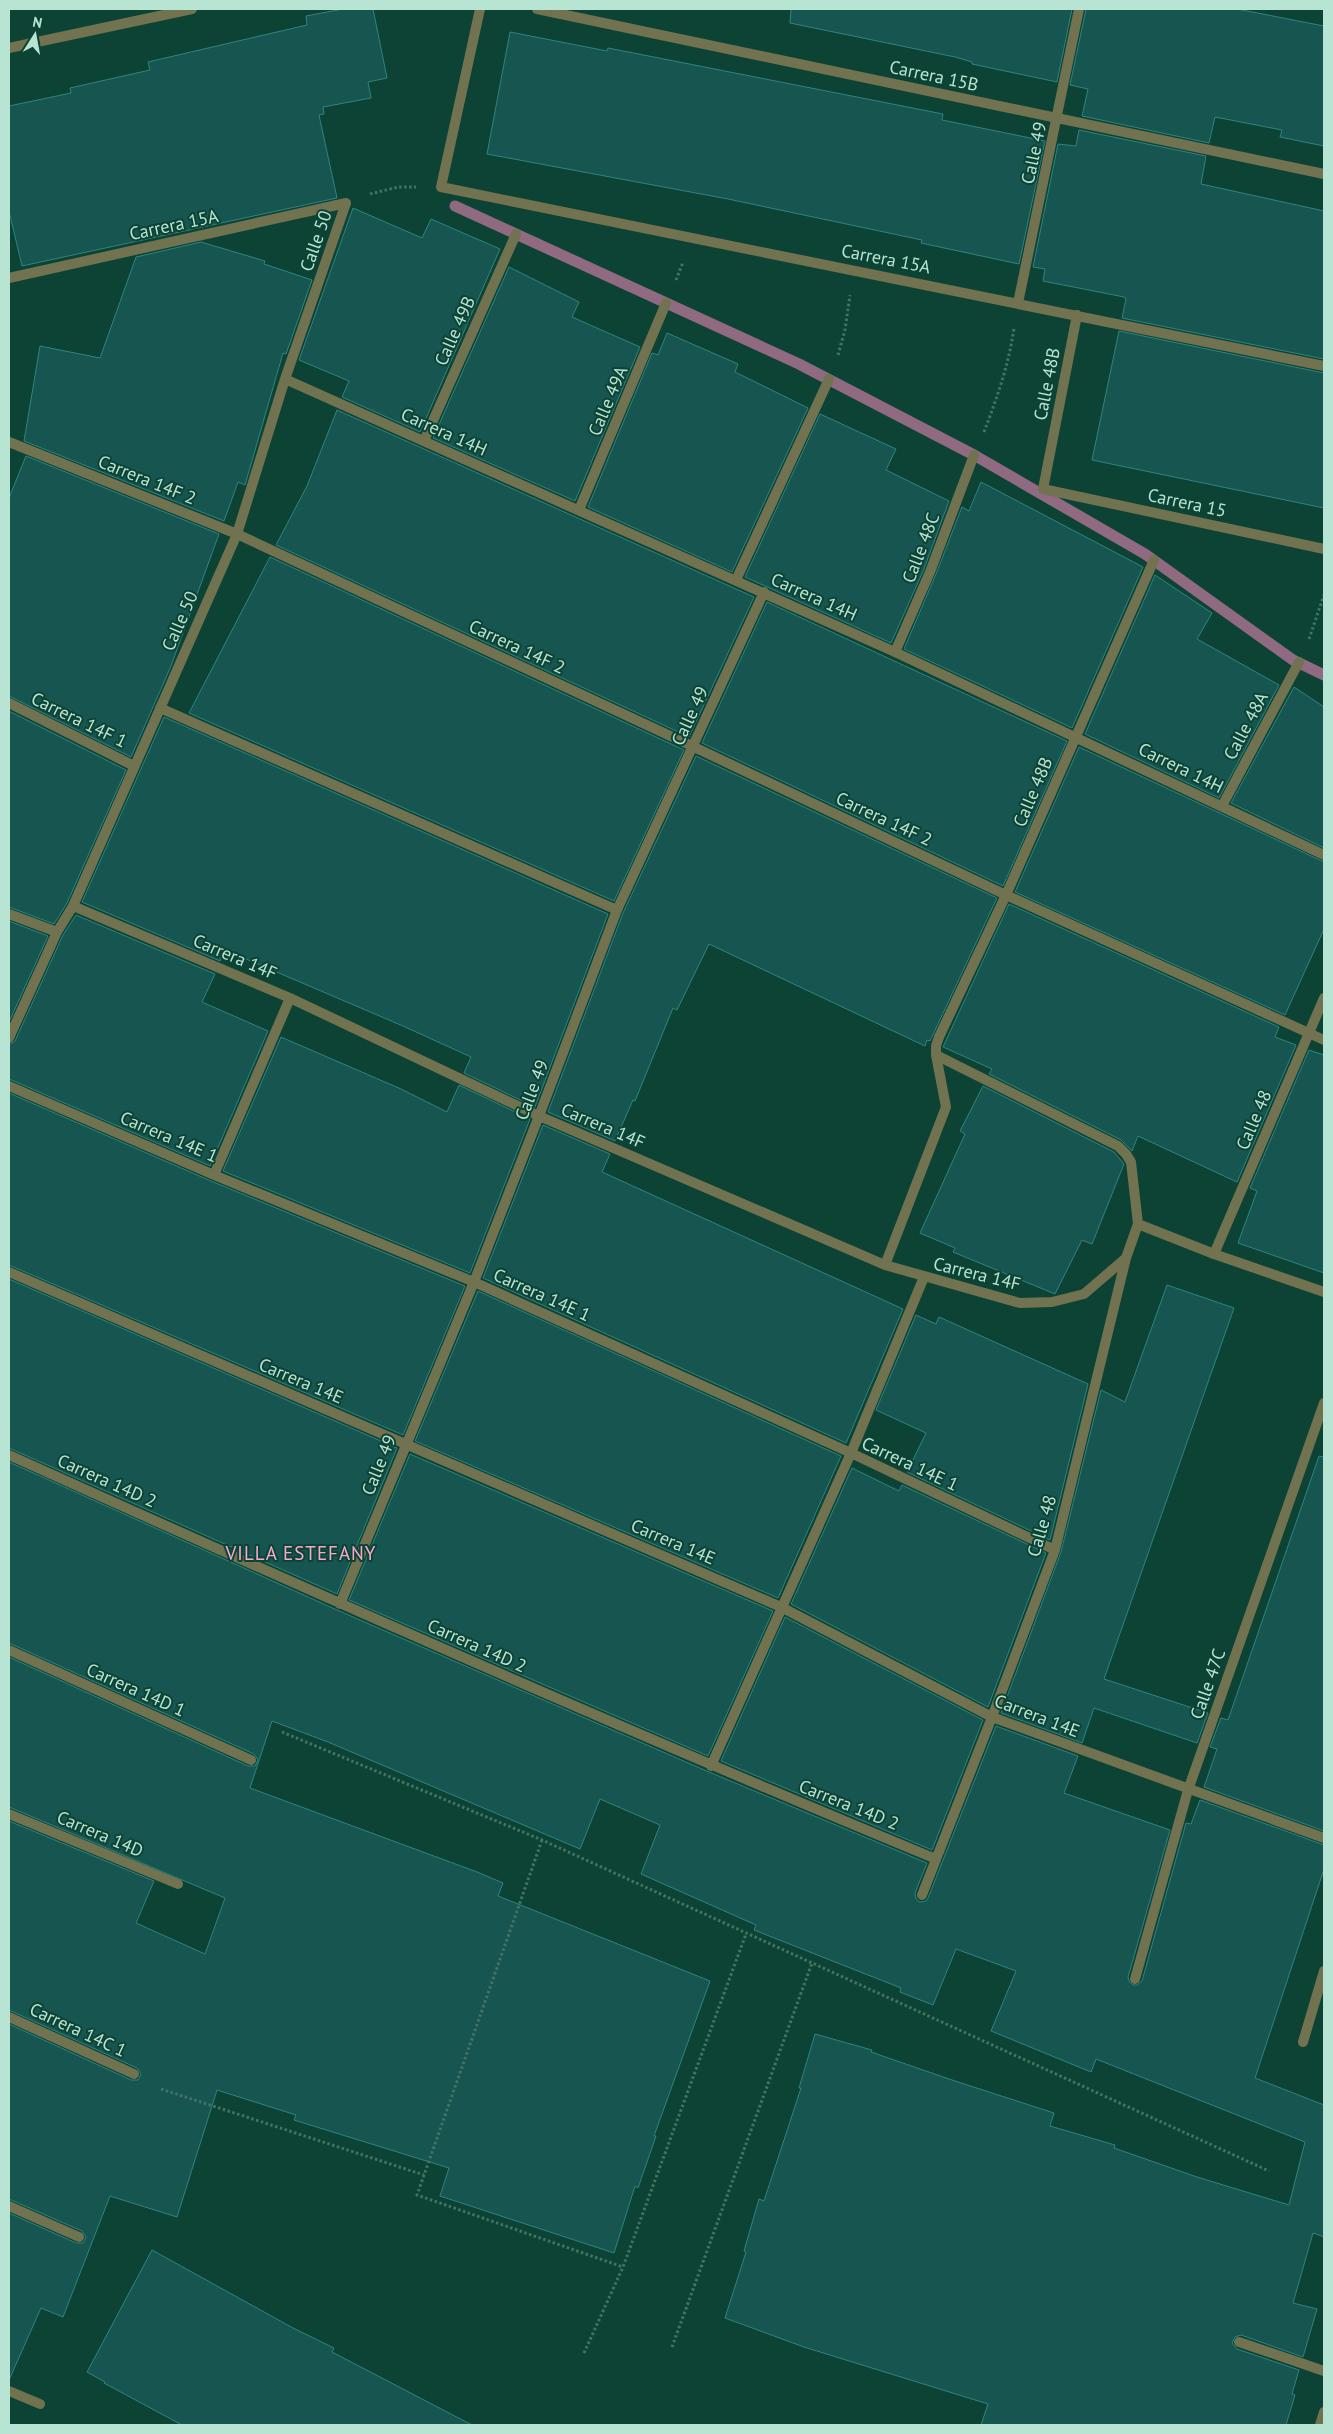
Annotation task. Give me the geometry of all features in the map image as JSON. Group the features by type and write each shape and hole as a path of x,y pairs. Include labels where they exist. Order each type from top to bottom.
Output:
{"street":[{"path":"9,48 192,9"},
{"path":"441,187 480,9"},
{"name":"Carrera 15B","path":"537,9 1324,174"},
{"name":"Calle 49","path":"1018,303 1058,119 1079,9"},
{"name":"Carrera 15A","path":"441,187 1324,366"},
{"name":"Carrera 15A","path":"9,278 346,203"},
{"name":"Calle 50","path":"9,1038 58,932 73,906 236,534 285,379 346,203"},
{"name":"Calle 49B","path":"424,441 516,234"},
{"name":"Calle 49A","path":"578,510 666,303"},
{"name":"Calle 48B","path":"1043,489 1077,315"},
{"name":"Carrera 14H","path":"285,379 896,652 1324,854"},
{"path":"736,580 829,379"},
{"name":"Carrera 14F 2","path":"9,442 236,534 694,746 1006,895 1324,1040"},
{"name":"Calle 48C","path":"896,652 930,572 974,455"},
{"name":"Carrera 15","path":"1043,489 1324,549"},
{"name":"Calle 48B","path":"936,1055 939,1037 1006,895 1075,735 1154,560"},
{"name":"Calle 49","path":"340,1604 474,1282 617,910 764,592"},
{"name":"Calle 48A","path":"1222,806 1299,662"},
{"name":"Carrera 14F 1","path":"9,704 134,766"},
{"path":"160,708 617,910"},
{"name":"Carrera 14F","path":"73,906 290,998 539,1116 884,1265 1020,1303 1052,1302 1084,1294 1126,1258"},
{"path":"9,914 58,932"},
{"path":"214,1174 290,998"},
{"name":"Calle 48","path":"1214,1254 1324,998"},
{"path":"884,1265 946,1107 936,1055"},
{"name":"Calle 48","path":"922,1895 992,1718 1055,1550 1126,1258 1138,1224 1130,1162 1126,1154 1118,1146 936,1055"},
{"name":"Carrera 14E 1","path":"9,1086 474,1282 850,1453 1055,1550"},
{"path":"1138,1224 1214,1254 1324,1292"},
{"name":"Carrera 14E","path":"9,1272 781,1607 992,1718 1324,1838"},
{"path":"711,1766 850,1453 924,1277"},
{"name":"Calle 47C","path":"1135,1979 1188,1790 1324,1403"},
{"name":"Carrera 14D 2","path":"9,1455 340,1604 711,1766 936,1859"},
{"name":"Carrera 14D 1","path":"9,1650 251,1760"},
{"name":"Carrera 14D","path":"9,1814 178,1884"},
{"path":"1303,2042 1324,1971"},
{"name":"Carrera 14C 1","path":"9,2017 134,2074"},
{"path":"9,2206 79,2237"},
{"path":"1239,2342 1324,2371"},
{"path":"9,2390 40,2404"},
{"path":"1320,2425 1324,2412"}],"path":[{"path":"346,203 368,194 398,187 441,187"},
{"path":"666,303 693,237"},
{"path":"829,379 845,330 854,270"},
{"path":"974,455 1011,351 1018,303"},
{"path":"1299,662 1324,595"},
{"path":"282,1732 542,1840 1269,2171"},
{"path":"542,1840 416,2195 623,2267"},
{"path":"584,2353 623,2267 746,1934"},
{"path":"672,2347 812,1963"},
{"path":"161,2090 424,2175"}],"building":[{"path":"343,9 373,9 387,78 368,82 371,98 323,107 324,114 319,115 337,198 22,266 9,211 9,106 71,93 70,88 150,70 148,62 307,25 306,16"},
{"path":"791,9 1072,9 1057,82 972,64 972,62 955,57 790,23"},
{"path":"1086,9 1237,9 1324,26 1324,146 1280,137 1282,130 1215,117 1209,143 1082,116 1088,89 1070,85"},
{"path":"510,32 607,51 608,48 943,114 942,120 1045,141 1019,264 921,243 922,240 728,199 487,154"},
{"path":"1079,130 1206,156 1201,184 1324,211 1324,359 1122,318 1126,299 1124,297 1043,281 1045,269 1033,267 1058,144 1076,146"},
{"path":"353,208 422,238 431,219 500,249 420,432 342,397 349,381 299,360"},
{"path":"201,242 265,261 264,264 312,280 286,354 283,353 245,485 238,482 224,521 24,441 40,346 100,358 136,257"},
{"path":"509,267 579,302 572,317 640,347 575,501 433,438"},
{"path":"1119,331 1324,373 1324,508 1092,460"},
{"path":"667,333 738,364 735,372 808,408 732,572 588,507 652,353 658,355"},
{"path":"337,410 754,597 689,737 276,545 307,486"},
{"path":"820,414 896,449 886,470 949,501 924,569 891,643 745,577"},
{"path":"26,456 219,534 171,666 131,757 9,696 9,498"},
{"path":"981,482 1143,567 1072,728 904,649 962,507 969,511"},
{"path":"270,557 684,750 614,901 189,713"},
{"path":"1155,575 1212,613 1197,639 1279,685 1219,798 1085,734"},
{"path":"767,602 1067,741 1003,886 702,743"},
{"path":"1294,687 1324,707 1324,848 1231,803"},
{"path":"9,711 126,770 67,903 54,924 9,907"},
{"path":"164,717 608,914 535,1107 464,1073 471,1057 403,1026 225,950 220,961 82,902"},
{"path":"1079,747 1324,862 1324,929 1285,1015 1015,892"},
{"path":"696,756 997,898 930,1041 927,1040 925,1046 709,944 677,1010 673,1008 635,1101 633,1100 615,1141 548,1112 623,913"},
{"path":"1009,904 1279,1027 1275,1037 1296,1045 1237,1182 1138,1136 1132,1151 1121,1140 989,1074 992,1069 943,1047"},
{"path":"76,915 215,974 202,1002 268,1031 210,1166 9,1079 9,1045 15,1041 63,935"},
{"path":"9,921 48,936 9,1022"},
{"path":"281,1037 401,1089 447,1112 459,1085 530,1119 470,1273 223,1171"},
{"path":"1309,1050 1324,1055 1324,1273 1238,1243 1257,1191 1250,1188"},
{"path":"983,1086 1114,1152 1124,1164 1092,1244 1082,1240 1055,1294 953,1252 955,1248 920,1233 965,1134 960,1131"},
{"path":"9,1093 211,1181 465,1286 403,1435 9,1265"},
{"path":"543,1125 610,1154 602,1172 903,1309 846,1443 483,1278"},
{"path":"9,1279 397,1448 337,1594 9,1448"},
{"path":"1167,1285 1234,1308 1104,1679 1208,1713 1197,1743 1094,1708 1082,1743 1001,1713 1061,1552 1101,1390 1125,1402"},
{"path":"478,1291 841,1456 778,1598 415,1441"},
{"path":"916,1315 936,1324 939,1317 1088,1384 1050,1540 907,1472 926,1433 876,1410"},
{"path":"410,1454 773,1611 708,1756 349,1600"},
{"path":"1319,1456 1324,1457 1324,1831 1204,1787 1217,1749 1210,1747 1221,1718 1228,1720"},
{"path":"9,1462 337,1610 709,1772 927,1863 915,1893 916,1899 920,1902 926,1901 928,1898 996,1726 1078,1756 1064,1793 1170,1830 1128,1977 1133,1985 1137,1985 1142,1981 1186,1823 1191,1824 1200,1800 1324,1845 1324,1869 1255,2078 1324,2105 1324,2237 1313,2233 1293,2303 1317,2309 1303,2357 1241,2335 1235,2337 1232,2343 1237,2349 1299,2370 1292,2394 1295,2395 1286,2425 981,2425 988,2404 804,2347 725,2318 746,2252 744,2251 759,2199 764,2201 801,2088 799,2088 815,2034 872,2050 871,2052 1054,2113 1050,2126 1115,2145 1114,2148 1197,2177 1289,2205 1305,2142 1096,2059 1091,2072 991,2031 1016,1971 956,1949 933,2005 900,1992 901,1988 754,1930 756,1925 641,1874 660,1825 600,1799 580,1849 328,1742 272,1721 250,1788 477,1872 503,1883 498,1896 710,1981 654,2136 656,2136 638,2188 635,2186 614,2253 440,2196 449,2168 294,2120 296,2115 217,2090 177,2217 110,2196 63,2317 41,2308 9,2380 9,2213 76,2243 83,2243 86,2237 82,2231 9,2199 9,2024 131,2080 138,2080 141,2074 137,2068 9,2010 9,1821 154,1881 136,1923 205,1954 225,1898 9,1807 9,1657 248,1766 255,1766 258,1760 254,1754 9,1643"},
{"path":"852,1468 899,1491 902,1485 1046,1553 988,1707 791,1604"},
{"path":"785,1617 983,1720 932,1850 721,1761"},
{"path":"152,2250 293,2328 334,2348 332,2352 472,2425 182,2425 104,2383 87,2372"}],"waterway":[{"path":"455,206 799,364 974,455 1145,554 1293,660 1324,675"}],"district":[{"name":"VILLA ESTEFANY","path":"301,1553"}]}
